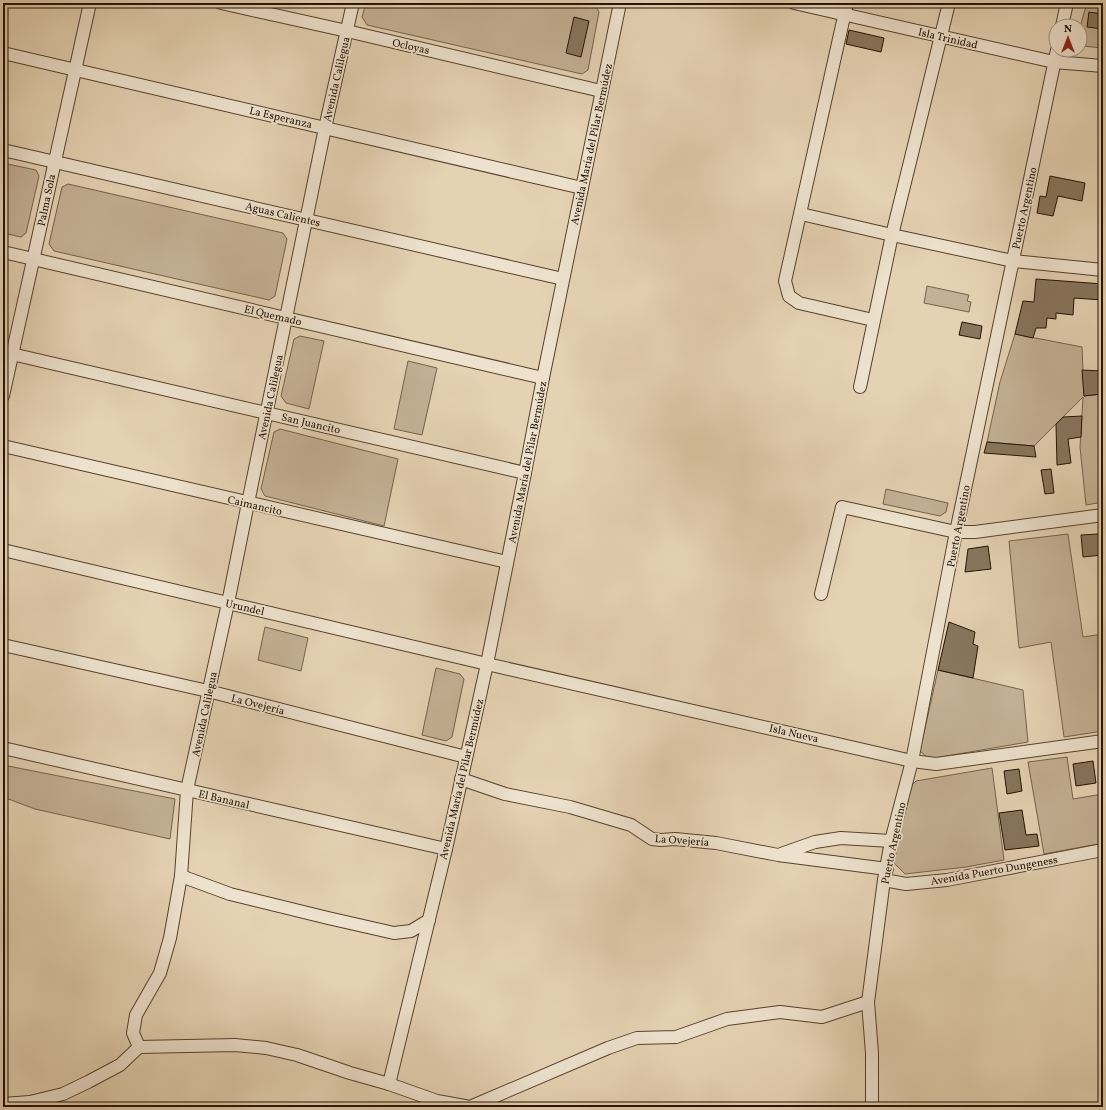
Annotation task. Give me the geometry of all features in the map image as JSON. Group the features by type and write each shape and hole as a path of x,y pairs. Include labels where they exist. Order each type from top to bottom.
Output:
{"street":[{"name":"Palma Sola","path":"3,396 8,353 34,259 90,3"},
{"name":"Ocloyas","path":"221,3 602,91"},
{"name":"Avenida Calilegua","path":"139,1048 133,1033 136,1015 160,973 170,938 181,876 187,790 228,603 325,128 353,3"},
{"name":"Avenida María del Pilar Bermúdez","path":"389,1084 446,849 487,664 543,378 620,3"},
{"name":"Isla Trinidad","path":"794,3 846,9 941,36 1054,62 1103,66"},
{"path":"860,387 892,235 949,3"},
{"path":"1064,18 1067,3"},
{"path":"846,9 785,281 789,296 799,303 874,320"},
{"name":"La Esperanza","path":"3,53 75,68 582,188"},
{"name":"Puerto Argentino","path":"872,1107 872,1053 868,1002 885,875 891,841 912,761 956,532 1055,58"},
{"name":"Aguas Calientes","path":"3,150 563,279"},
{"path":"801,214 1013,261 1103,270"},
{"name":"El Quemado","path":"3,252 543,378"},
{"name":"San Juancito","path":"8,353 525,473"},
{"name":"Caimancito","path":"3,446 507,562"},
{"path":"821,594 842,507 956,532 975,532 1103,515"},
{"name":"Urundel","path":"3,550 487,664"},
{"name":"La Ovejería","path":"3,645 208,692 466,757"},
{"name":"Isla Nueva","path":"487,664 912,761 936,764 1103,741"},
{"name":"El Bananal","path":"3,748 446,849"},
{"name":"La Ovejería","path":"461,779 505,794 570,807 631,825 652,839 675,839 716,843 885,875"},
{"path":"778,855 815,842 841,838 891,841"},
{"name":"Avenida Puerto Dungeness","path":"885,875 906,884 947,880 1103,850"},
{"path":"181,876 230,894 328,918 394,932 411,931 429,920"},
{"path":"3,1104 30,1102 63,1094 120,1065 139,1048 235,1045 266,1048 297,1055 437,1101 470,1107 608,1048 637,1038 676,1037 727,1019 780,1012 822,1017 868,1002"}],"shaded area":[{"path":"366,3 581,3 596,6 599,12 588,70 582,74 367,25 362,17"},
{"path":"1087,3 1103,3 1103,48 1088,47 1088,18 1083,18"},
{"path":"3,163 36,170 39,176 26,233 21,237 3,233"},
{"path":"68,184 283,233 287,239 275,296 269,300 54,251 49,244 62,187"},
{"path":"927,286 969,295 967,301 971,302 969,312 924,303"},
{"path":"1015,334 1082,347 1084,396 1103,394 1103,502 1086,505 1080,447 1083,397 1034,446 987,442 1000,382"},
{"path":"300,336 324,341 309,409 286,403 281,396 294,339"},
{"path":"408,361 437,368 422,435 394,429"},
{"path":"280,429 398,459 384,526 265,496 261,489 274,432"},
{"path":"886,489 948,503 946,512 940,516 883,504"},
{"path":"1068,534 1083,637 1103,634 1103,731 1064,737 1051,642 1019,648 1009,541"},
{"path":"265,627 308,638 301,671 258,660"},
{"path":"436,668 460,674 464,679 452,737 446,741 422,735"},
{"path":"938,670 1023,690 1028,742 929,759 920,751"},
{"path":"1067,757 1073,799 1103,794 1103,843 1044,854 1028,762"},
{"path":"3,765 175,799 170,839 35,809 3,797"},
{"path":"992,768 1004,860 966,867 905,874 894,863 910,787 916,781"}],"building":[{"path":"1089,12 1103,14 1103,29 1088,27"},
{"path":"574,17 589,21 581,57 566,53"},
{"path":"849,30 884,38 881,52 846,44"},
{"path":"1050,176 1085,183 1082,201 1058,196 1053,216 1037,213 1040,196 1046,197"},
{"path":"1036,279 1103,284 1103,300 1074,298 1073,315 1056,313 1056,319 1047,318 1046,328 1036,328 1033,338 1015,334 1023,301 1034,302"},
{"path":"962,322 982,326 980,339 959,335"},
{"path":"1082,370 1101,371 1101,394 1084,396"},
{"path":"1082,416 1081,437 1068,439 1071,463 1057,465 1056,424 1063,417"},
{"path":"987,442 1034,446 1036,457 984,453"},
{"path":"1051,469 1054,493 1045,494 1041,470"},
{"path":"1098,534 1102,555 1083,557 1081,535"},
{"path":"988,546 991,569 965,572 968,549"},
{"path":"949,622 975,632 973,644 978,646 973,678 938,670"},
{"path":"1093,761 1096,783 1076,786 1073,764"},
{"path":"1019,769 1022,791 1007,794 1004,771"},
{"path":"1022,810 1026,835 1037,834 1039,846 1005,850 999,813"}]}
